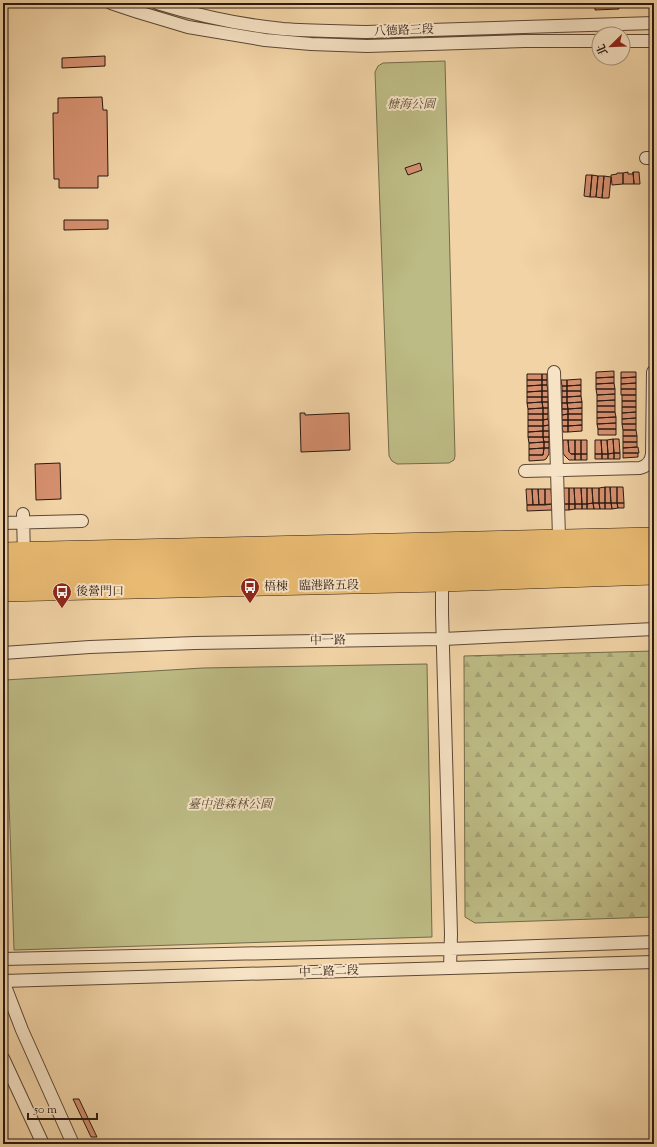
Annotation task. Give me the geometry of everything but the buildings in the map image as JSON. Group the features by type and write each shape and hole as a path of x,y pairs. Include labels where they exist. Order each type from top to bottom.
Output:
{"main road":[{"name":"臨港路五段","path":"442,562 558,537 654,535"},
{"name":"臨港路五段","path":"3,565 24,571 442,562 654,549"},
{"name":"臨港路五段","path":"3,550 24,571"},
{"name":"臨港路五段","path":"442,562 654,577"},
{"name":"臨港路五段","path":"3,579 24,571 442,562 654,563"},
{"name":"臨港路五段","path":"3,594 24,571"}],"street":[{"name":"八德路三段","path":"111,3 188,27 265,40 367,46 525,41 591,41"},
{"name":"八德路三段","path":"157,3 189,12 232,21 283,29 366,32 654,23"},
{"path":"366,32 367,46"},
{"path":"631,41 654,41"},
{"path":"554,372 558,537"},
{"path":"525,471 640,468 648,464 651,458 652,450 653,372"},
{"path":"3,523 23,518 82,521"},
{"path":"23,518 24,571"},
{"path":"442,562 450,968"},
{"name":"中一路","path":"3,653 90,647 195,643 443,639 654,629"},
{"name":"中二路二段","path":"3,959 450,949 654,942"},
{"name":"中二路二段","path":"3,982 654,962"},
{"path":"3,982 22,1030 73,1144"},
{"path":"3,1058 43,1144"}],"green space":[{"name":"槺海公園","path":"445,61 455,456 454,460 449,463 397,464 392,461 389,456 375,72 378,66 383,63"},
{"path":"654,651 654,917 475,923 465,917 464,656"},
{"name":"臺中港森林公園","path":"427,664 432,937 14,950 5,680 203,668"}],"place":[{"name":"梧棟","path":"250,604"},
{"name":"後營門口","path":"62,609"}]}
